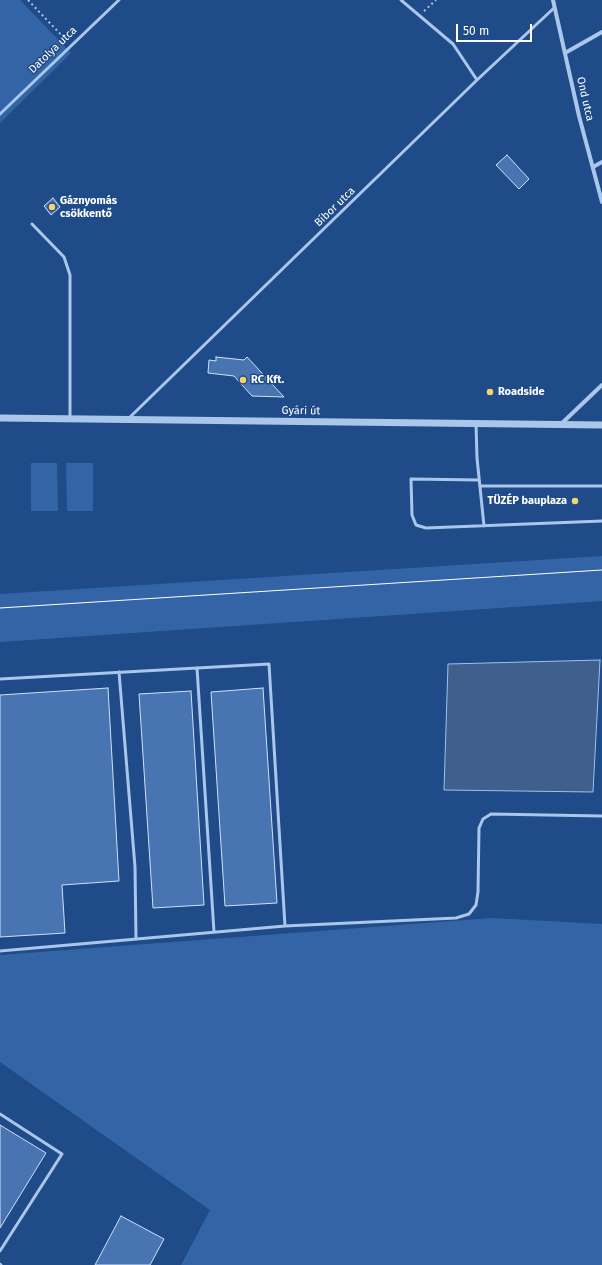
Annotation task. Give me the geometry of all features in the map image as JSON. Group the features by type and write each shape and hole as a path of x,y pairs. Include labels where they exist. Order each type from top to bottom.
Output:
{"street":[{"name":"Ond utca","path":"552,0 579,116 602,202"},
{"path":"565,53 602,32"},
{"path":"592,167 602,162"},
{"path":"560,425 602,386"},
{"name":"Gyári út","path":"0,418 602,425"}],"lane":[{"name":"Datolya utca","path":"0,114 119,0"},
{"path":"401,0 453,44 477,80"},
{"name":"Bíbor utca","path":"128,419 477,80 554,8"},
{"path":"32,224 64,258 70,275 70,419"},
{"path":"476,424 479,480 484,526"},
{"path":"479,480 411,479 412,515 416,525 426,528 602,521"},
{"path":"480,486 602,486"},
{"path":"0,679 269,664 285,926"},
{"path":"197,668 214,932"},
{"path":"119,672 134,867 136,939"},
{"path":"0,951 285,926 456,918 469,914 476,905 478,892 478,828 483,819 492,814 602,816"},
{"path":"0,1114 62,1154 0,1251"}],"path":[{"path":"28,0 71,45"},
{"path":"420,15 436,0"}],"shaded area":[{"path":"0,0 20,0 71,53 0,123"},
{"path":"31,463 57,463 58,511 31,511"},
{"path":"66,463 93,463 93,511 67,511"},
{"path":"602,556 602,601 0,642 0,594"},
{"path":"600,660 593,792 444,790 448,664"},
{"path":"492,918 602,924 602,1265 181,1265 210,1210 0,1062 0,955"}],"building":[{"path":"507,155 529,179 519,189 496,165"},
{"name":"Gáznyomás csökkentő","path":"53,198 60,207 51,215 44,206"},
{"path":"216,357 244,360 247,357 284,397 252,396 234,376 208,373 209,360 216,361"},
{"path":"108,688 119,881 62,885 65,933 0,937 0,695"},
{"path":"263,688 277,903 225,906 211,692"},
{"path":"191,691 204,905 153,908 139,694"},
{"path":"0,1125 46,1153 0,1228"},
{"path":"121,1216 164,1239 150,1265 95,1265"}],"tram line":[{"path":"0,608 602,570"}],"place":[{"name":"Gáznyomás csökkentő","path":"52,207"},
{"name":"RC Kft.","path":"243,380"},
{"name":"Roadside","path":"490,392"},
{"name":"TÜZÉP bauplaza","path":"575,501"}]}
